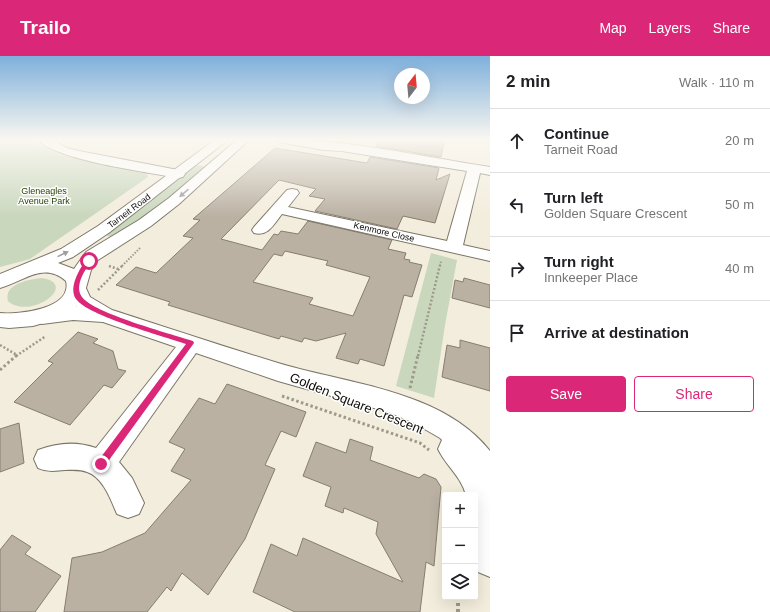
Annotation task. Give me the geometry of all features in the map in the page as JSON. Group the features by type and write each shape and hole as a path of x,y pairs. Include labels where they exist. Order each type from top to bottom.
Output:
{"street":[{"path":"128,165 178,174"},
{"name":"Tarneit Road","path":"0,282 67,253 104,230 190,165"},
{"name":"Tarneit Road","path":"38,318 66,304 73,296 82,270 92,256 145,223 174,201 215,165"},
{"path":"454,165 490,171"},
{"path":"447,247 474,169"},
{"path":"260,230 292,193"},
{"name":"Kenmore Close","path":"278,209 490,256"},
{"name":"Golden Square Crescent","path":"23,271 42,268 56,268 67,271 74,277 78,297 105,315 190,343 280,384 342,399 422,427 439,437 454,450 466,464 477,483 483,501 486,545 490,560"},
{"path":"0,273 23,271"},
{"name":"Golden Square Crescent","path":"0,320 18,322 72,313 105,315"},
{"path":"0,337 38,318"},
{"path":"101,464 190,343"},
{"name":"Golden Square Crescent","path":"280,384 353,390 405,408 439,423 457,435 484,463 490,474"},
{"path":"48,459 70,456 86,458 101,464 112,473 120,484 128,503"}],"path":[{"path":"405,408 442,258 447,247"},
{"path":"0,345 17,355"},
{"path":"280,384 420,443 430,451"},
{"path":"458,600 458,612"}],"green space":[{"name":"Gleneagles Avenue Park","path":"0,165 106,165 147,174 148,177 30,259 0,267"},
{"path":"197,165 207,167 146,216 110,237 106,235"},
{"path":"431,253 457,260 434,398 396,386"},
{"path":"42,278 52,282 56,287 54,293 48,299 28,307 17,306 8,301 8,295 13,287 25,281"}],"building":[{"path":"255,165 420,165 439,168 436,180 450,174 435,223 403,216 397,229 315,211 325,199 309,196 316,189 279,180 221,239 262,250 274,234 278,235 281,231 298,234 308,221 392,240 388,249 406,253 404,259 410,260 409,262 422,265 412,297 404,295 384,366 360,359 358,364 336,358 346,333 316,341 304,338 302,342 281,336 279,339 168,305 170,302 116,285 136,267 156,273 193,238 183,236 200,220 193,219","holes":["285,251 328,261 326,265 370,277 353,316 309,304 313,298 253,282 274,254 282,256"]},
{"path":"464,278 490,285 490,308 452,298 455,280 463,282"},
{"path":"78,332 98,339 93,343 113,351 118,369 126,371 112,388 104,385 70,425 14,402 53,363 48,361"},
{"path":"460,340 490,348 490,391 442,377 447,345 460,348"},
{"path":"227,384 306,412 296,437 281,431 265,465 275,469 245,539 208,595 182,573 171,591 167,587 147,612 64,612 72,558 102,552 145,533 191,480 171,471 185,449 169,442 199,398 215,404"},
{"path":"19,423 24,463 0,472 0,429"},
{"path":"350,439 373,447 370,460 419,478 424,474 436,479 441,487 434,566 426,562 420,612 295,612 253,592 271,544 297,556 303,538 403,582 376,534 378,522 344,508 343,513 325,506 331,487 303,476 316,442 346,453"},
{"path":"12,535 31,547 25,554 61,576 35,612 0,612 0,550"}],"route":[{"path":"89,261 82,270 76,288 78,297 85,303 105,315 190,343 101,464"}]}
